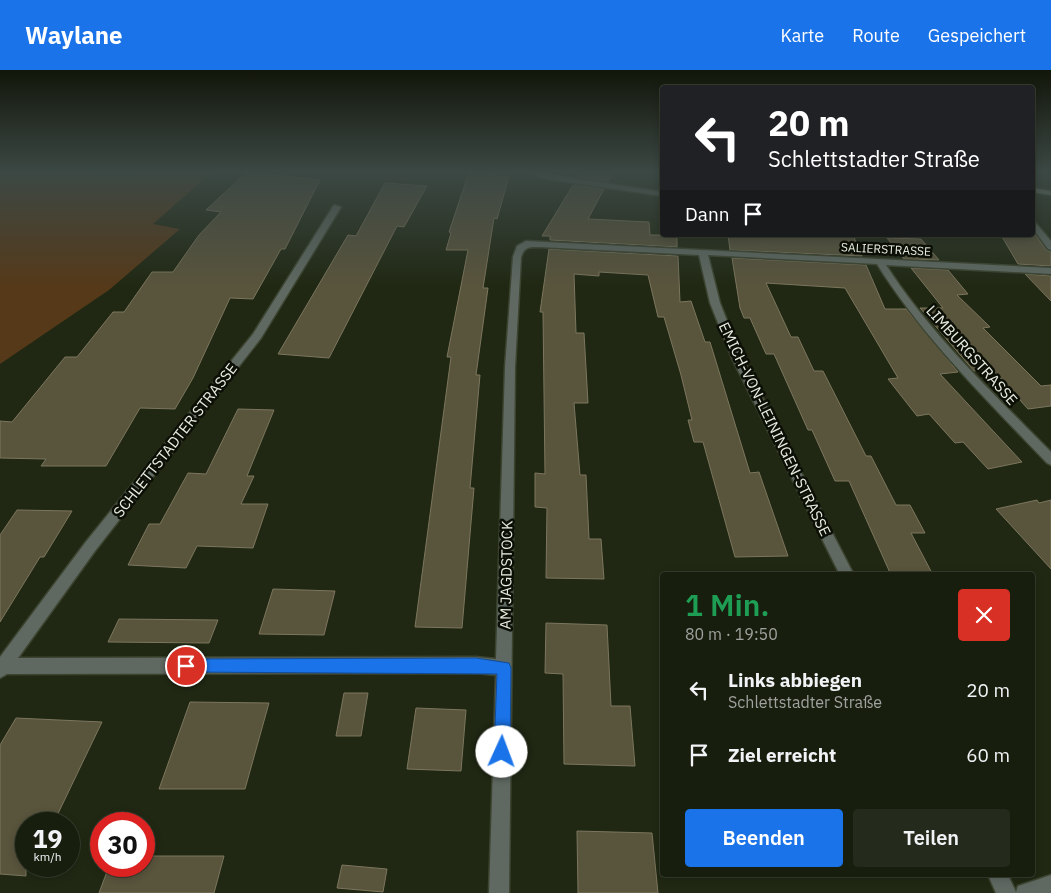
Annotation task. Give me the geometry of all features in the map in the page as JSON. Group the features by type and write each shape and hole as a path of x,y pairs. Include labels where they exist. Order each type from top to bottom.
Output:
{"street":[{"name":"SCHLETTSTADTER STRASSE","path":"1,668 90,546 257,336 335,210"},
{"path":"1035,226 1051,247"},
{"name":"SALIERSTRASSE","path":"517,257 522,246 532,244 1051,271"},
{"name":"EMICH-VON-LEININGEN-STRASSE","path":"703,252 714,303 737,358 844,572"},
{"name":"AM JAGDSTOCK","path":"499,893 510,367 517,257"},
{"name":"LIMBURGSTRASSE","path":"879,261 902,297 948,354 1051,460"},
{"name":"SCHLETTSTADTER STRASSE","path":"1,668 476,665 504,668"},
{"path":"999,877 1006,893"},
{"path":"1026,893 1051,885"}],"shaded area":[{"path":"0,210 168,210 153,224 180,229 109,290 0,364"}],"building":[{"path":"209,210 305,210 285,249 281,249 253,299 230,298 193,378 175,409 140,408 106,466 41,466 46,459 0,458 0,421 12,422 65,357 77,357 113,312 124,312 152,272 173,272 199,235 221,212"},
{"path":"370,210 413,210 404,227 397,226 329,358 278,354 348,235 356,236"},
{"path":"456,210 499,210 497,219 494,218 483,288 488,288 476,375 480,375 470,488 474,488 462,628 415,627 451,357 447,357 468,250 446,250 451,233 449,232"},
{"path":"558,210 593,210 588,219 649,222 650,235 677,237 677,247 550,240 550,236 542,236"},
{"path":"1036,235 1046,250 1051,252 1051,266 1018,264 1002,237 1035,237"},
{"path":"728,237 854,237 862,256 730,250"},
{"path":"887,238 921,239 939,260 904,259"},
{"path":"549,249 678,256 680,302 691,301 705,342 710,342 750,473 759,472 788,556 735,557 703,442 694,442 688,420 692,420 681,375 664,317 658,317 648,275 599,272 599,276 574,274 576,333 584,333 588,403 574,403 580,475 586,475 589,539 601,539 604,579 546,578 547,508 535,507 535,473 545,474 543,312 540,312"},
{"path":"732,258 866,265 885,309 906,309 958,372 940,374 1022,462 988,469 963,442 955,443 929,414 917,416 888,379 898,378 845,288 766,283 791,337 798,337 814,371 823,371 866,456 871,456 896,505 910,505 925,533 911,533 931,572 890,572 849,481 835,481 812,430 808,430 774,354 766,354 750,318 744,318 740,308"},
{"path":"911,268 948,270 968,294 957,295 990,327 983,328 1041,386 1051,385 1051,406 1028,409 992,369 974,371 920,308 943,308"},
{"path":"1025,274 1051,276 1051,301"},
{"path":"238,409 274,410 247,476 254,476 241,504 268,504 253,548 197,546 186,568 128,565 149,524 160,524 188,473 206,474"},
{"path":"1037,500 1039,503 1051,500 1051,569 996,509"},
{"path":"17,510 72,511 44,557 40,557 0,622 0,535"},
{"path":"273,589 335,591 324,635 259,634"},
{"path":"119,619 218,620 209,643 108,642"},
{"path":"546,623 607,625 611,706 630,706 635,766 564,764 563,674 545,673"},
{"path":"344,693 368,693 361,736 336,736"},
{"path":"190,702 269,703 245,789 159,789"},
{"path":"416,708 466,710 461,771 407,769"},
{"path":"16,718 102,722 59,812 15,812 15,875 0,874 0,745"},
{"path":"577,831 652,833 658,893 578,893"},
{"path":"155,856 224,856 214,893 99,893 105,877 155,877"},
{"path":"342,865 387,869 383,892 337,888"}],"route":[{"path":"186,666 476,665 504,668 502,752"}]}
